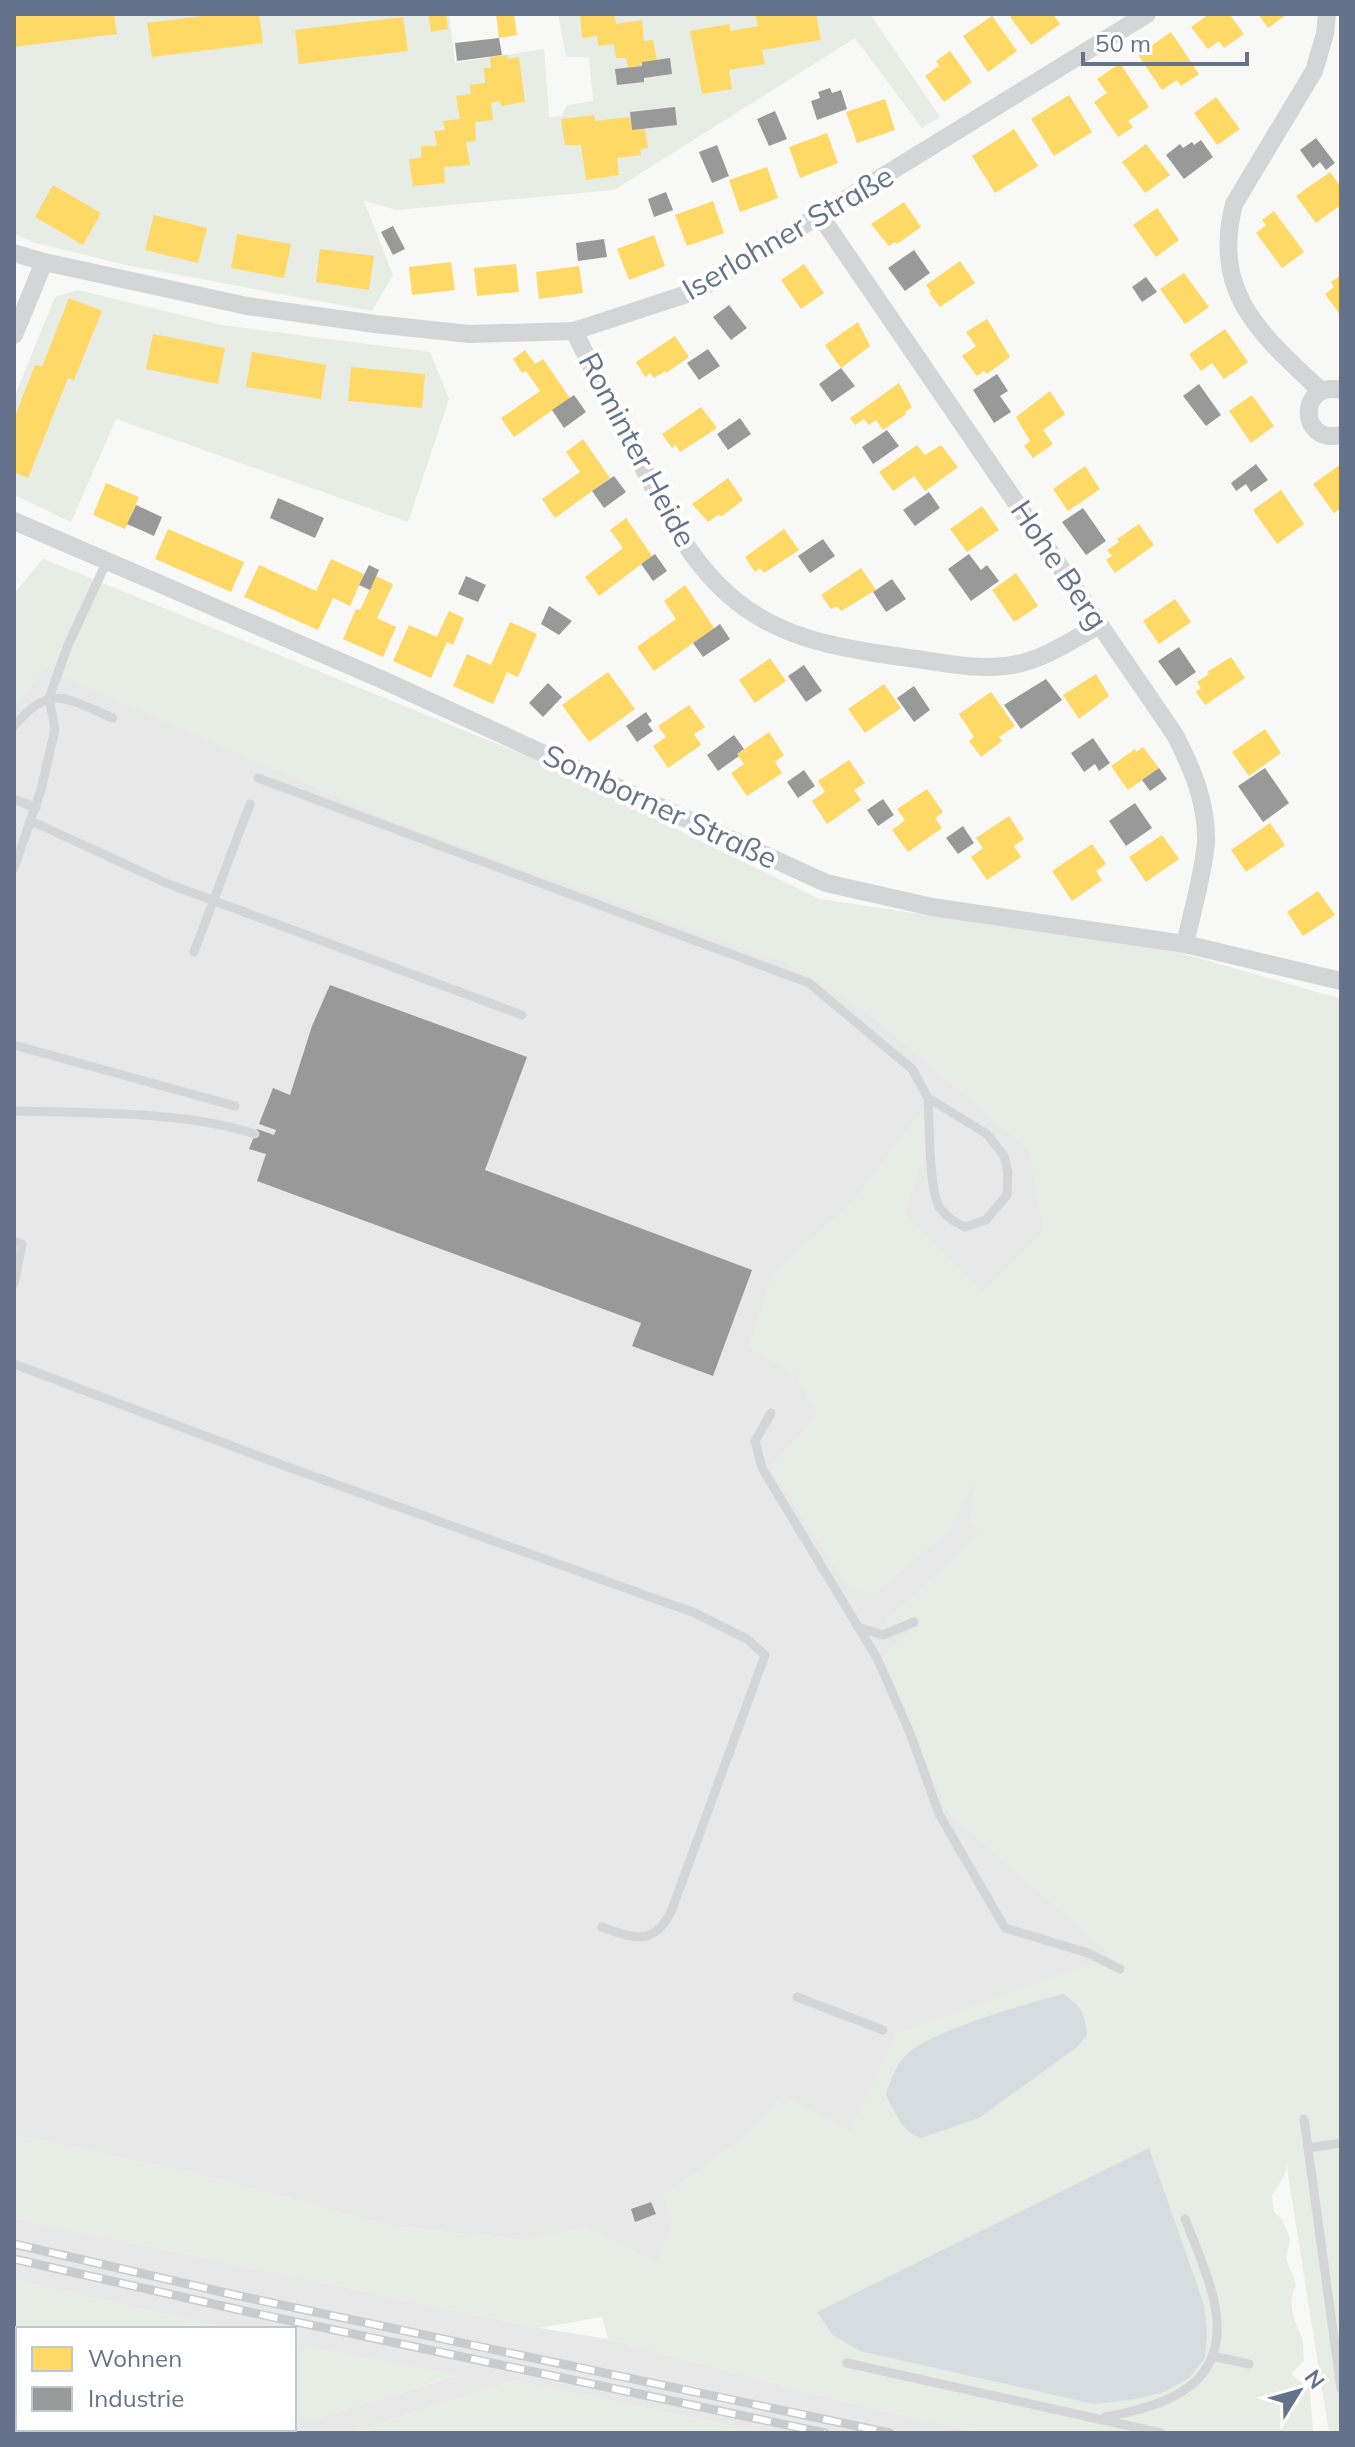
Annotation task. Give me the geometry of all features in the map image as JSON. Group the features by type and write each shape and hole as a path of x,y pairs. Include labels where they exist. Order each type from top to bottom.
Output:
{"street":[{"name":"Iserlohner Straße","path":"14,253 247,306 375,324 470,334 574,331 696,291 1147,14"},
{"path":"1321,391 1271,343 1254,321 1230,275 1227,252 1228,228 1234,204 1314,71 1323,43 1327,14"},
{"name":"Hohe Berg","path":"821,217 1175,735 1191,767 1202,800 1206,841 1185,944"},
{"path":"14,335 44,262"},
{"name":"Rominter Heide","path":"574,331 671,524 697,562 724,591 756,615 790,632 823,642 975,667 1007,666 1048,653 1099,625"},
{"path":"1341,390 1321,391 1314,397 1309,409 1311,424 1322,434 1341,435"},
{"name":"Somborner Straße","path":"14,521 383,680 826,883 932,907 1185,944 1341,981"}],"lane":[{"path":"14,868 36,808 55,729 49,698 68,645 107,561"},
{"path":"14,726 38,701 49,698 77,703 113,718"},
{"path":"258,778 809,983 912,1069 928,1098 931,1182 940,1207 953,1221 965,1227 986,1220 1007,1195 1008,1172 1004,1156 987,1134 928,1098"},
{"path":"14,799 36,808"},
{"path":"194,952 250,804"},
{"path":"31,821 166,883 522,1015"},
{"path":"14,1045 235,1106"},
{"path":"14,1111 180,1119 255,1134"},
{"path":"14,1241 22,1244 14,1284"},
{"path":"14,1364 285,1466 695,1613 747,1639 765,1655 671,1912 662,1928 650,1936 632,1937 602,1927"},
{"path":"771,1413 755,1441 762,1468 877,1658 910,1733 939,1814 1005,1928 1088,1953 1120,1969"},
{"path":"857,1627 883,1635 914,1622"},
{"path":"797,1997 883,2030"},
{"path":"1304,2119 1341,2389"},
{"path":"1308,2148 1341,2143"},
{"path":"1099,2418 1143,2410 1170,2401 1195,2384 1212,2356 1216,2332 1214,2301 1185,2219"},
{"path":"1212,2356 1249,2364"},
{"path":"847,2363 1161,2433"}],"shaded area":[{"path":"14,14 449,14 455,63 544,49 549,117 561,116 567,105 593,101 589,57 566,57 558,14 870,14 940,117 922,128 855,38 614,190 397,210 364,201 393,275 372,311 126,265 36,243 14,234"},
{"path":"78,290 222,325 430,352 449,399 408,522 116,419 71,522 14,495 14,398 55,297"},
{"path":"43,559 529,757 819,899 1180,953 1341,999 1341,1921 746,2369 580,2255 521,2240 391,2226 197,2174 14,2135 14,594"},
{"path":"43,559 529,757 819,899 1180,953 1341,999 1341,2433 1329,2433 1286,2162 1286,2172 1272,2196 1274,2212 1282,2219 1290,2239 1286,2258 1296,2285 1292,2310 1303,2344 1304,2360 1291,2374 1310,2390 1313,2433 981,2433 846,2402 608,2339 602,2317 539,2328 14,2218 14,2135 197,2174 391,2226 521,2240 584,2227 657,2262 673,2223 663,2195 738,2141 783,2095 850,2131 896,2034 1112,1956 947,1812 883,1656 917,1624 888,1627 886,1620 979,1535 969,1520 977,1475 948,1532 874,1594 849,1587 769,1467 818,1415 794,1374 748,1348 772,1274 854,1200 923,1109 923,1160 904,1212 982,1292 1043,1232 1029,1150 865,1011 785,963 391,821 46,669 14,708 14,594"},
{"path":"1063,1994 1078,2006 1085,2021 1087,2035 1076,2048 979,2118 921,2138 904,2126 886,2095 893,2074 905,2056 916,2047 955,2028"},
{"path":"1149,2148 1204,2305 1207,2332 1205,2358 1189,2378 1164,2392 1094,2404 860,2351 833,2335 817,2312"},
{"path":"14,2218 539,2328 608,2339 846,2402 981,2433 767,2433 514,2381 348,2433 238,2433 296,2431 296,2424 456,2376 296,2344 296,2327 221,2327 14,2280"},
{"path":"14,2280 221,2327 16,2327 16,2431 253,2431 238,2433 14,2433"},
{"path":"296,2344 458,2375 296,2424"},
{"path":"514,2381 767,2433 348,2433"}],"building: Wohnen":[{"path":"14,14 114,14 117,34 14,47"},
{"path":"217,14 259,14 263,43 152,57 147,23"},
{"path":"428,14 446,14 448,29 431,32"},
{"path":"496,14 514,14 517,35 499,38"},
{"path":"580,14 614,14 616,24 642,20 644,41 653,40 657,60 628,67 626,58 616,58 614,44 598,46 597,36 582,38"},
{"path":"755,14 816,14 821,40 762,50 765,64 729,70 732,89 702,94 690,31 729,24 731,31 758,26"},
{"path":"1014,14 1053,14 1060,24 1031,45 1010,17"},
{"path":"1209,14 1229,14 1244,34 1224,48 1219,41 1208,49 1191,27"},
{"path":"1258,14 1287,14 1268,28"},
{"path":"992,16 1017,51 988,72 963,36"},
{"path":"403,17 408,51 299,64 295,30"},
{"path":"1171,32 1199,74 1181,86 1177,80 1162,90 1138,55"},
{"path":"950,51 972,82 944,102 925,76 939,66 936,61"},
{"path":"507,55 508,59 519,57 525,102 501,106 500,101 491,103 493,120 475,122 476,141 466,142 470,165 444,167 445,183 413,186 409,159 421,158 421,146 437,146 434,131 445,130 443,121 460,119 456,96 471,94 470,85 485,83 484,68 491,68 490,57"},
{"path":"1120,63 1149,107 1128,121 1133,127 1118,137 1094,102 1107,93 1097,79"},
{"path":"1069,95 1092,132 1054,156 1031,119"},
{"path":"1216,97 1240,129 1217,145 1194,113"},
{"path":"885,99 895,130 857,143 846,112"},
{"path":"594,115 595,121 630,117 632,130 645,129 648,148 640,149 641,155 617,158 619,175 586,180 581,145 565,145 561,119"},
{"path":"1014,129 1038,166 995,193 972,156"},
{"path":"827,133 838,163 800,178 789,147"},
{"path":"1146,144 1170,175 1145,193 1122,162"},
{"path":"767,167 778,198 740,212 729,180"},
{"path":"1330,172 1341,187 1341,205 1316,223 1296,196"},
{"path":"53,185 101,213 83,245 35,217"},
{"path":"713,201 724,233 687,246 675,215"},
{"path":"904,202 921,227 889,246 871,224"},
{"path":"1157,208 1179,240 1156,257 1133,225"},
{"path":"1274,211 1304,252 1282,268 1256,233 1266,225 1262,220"},
{"path":"154,215 207,228 198,263 145,250"},
{"path":"237,234 291,244 284,278 231,268"},
{"path":"654,235 665,266 629,280 617,249"},
{"path":"320,249 374,256 369,290 316,282"},
{"path":"960,261 975,283 940,307 926,285"},
{"path":"451,262 455,290 412,295 409,267"},
{"path":"516,264 519,292 477,296 474,268"},
{"path":"804,264 824,293 801,309 781,280"},
{"path":"579,266 583,293 539,299 536,272"},
{"path":"1184,273 1209,307 1185,324 1160,289"},
{"path":"1341,275 1341,316 1325,294 1334,287 1331,282"},
{"path":"69,298 102,311 74,380 68,378 28,478 14,472 14,419 35,365 42,367"},
{"path":"987,319 1010,357 987,374 984,371 977,376 962,356 976,346 966,332"},
{"path":"858,322 870,346 841,368 825,345"},
{"path":"1225,329 1248,362 1224,379 1212,363 1201,371 1189,354"},
{"path":"153,334 225,348 218,384 146,369"},
{"path":"675,336 689,357 666,373 654,378 650,373 645,377 636,362"},
{"path":"525,350 535,364 543,359 570,398 514,437 501,418 540,391 513,359"},
{"path":"252,352 326,365 321,399 246,387"},
{"path":"351,367 425,374 422,408 348,401"},
{"path":"899,383 912,407 906,414 883,430 876,420 869,425 864,419 855,425 850,418"},
{"path":"1050,391 1065,414 1043,430 1053,444 1033,458 1024,446 1030,441 1016,417"},
{"path":"1252,395 1274,426 1251,443 1229,411"},
{"path":"701,407 717,428 680,452 676,445 672,448 662,434"},
{"path":"583,439 610,478 555,518 542,499 580,472 566,452"},
{"path":"917,445 925,455 941,445 958,467 925,491 914,476 893,491 879,472"},
{"path":"1341,464 1341,508 1334,513 1313,484"},
{"path":"1085,466 1100,489 1068,511 1053,489"},
{"path":"728,478 743,500 721,517 719,514 708,522 692,504"},
{"path":"106,483 139,497 125,529 93,515"},
{"path":"1281,490 1304,524 1277,544 1253,510"},
{"path":"982,506 999,530 967,552 950,529"},
{"path":"626,518 652,556 599,596 585,577 623,548 610,530"},
{"path":"1139,524 1154,545 1115,573 1106,560 1112,556 1107,550"},
{"path":"168,529 244,562 231,592 155,559"},
{"path":"784,529 799,550 764,573 760,568 755,572 745,557"},
{"path":"331,559 364,574 350,606 333,598 318,630 244,597 259,565 316,591"},
{"path":"861,568 876,590 841,611 837,606 831,609 821,595"},
{"path":"1016,573 1038,606 1014,622 992,590"},
{"path":"376,576 393,584 377,618 396,627 383,657 343,639 356,609 360,610"},
{"path":"685,585 714,628 654,671 637,647 676,619 664,601"},
{"path":"1175,599 1191,622 1159,644 1143,621"},
{"path":"449,611 464,618 453,645 447,642 431,678 393,661 409,625 437,637"},
{"path":"510,622 537,634 518,677 507,672 493,704 453,686 467,654 491,665"},
{"path":"1231,657 1245,678 1205,705 1196,692 1201,688 1197,682"},
{"path":"770,658 786,681 755,703 739,680"},
{"path":"608,672 635,709 589,742 562,705"},
{"path":"1096,674 1109,696 1079,719 1063,695"},
{"path":"884,684 901,708 865,733 848,709"},
{"path":"991,692 1015,726 999,737 1002,741 981,757 969,741 974,737 959,714"},
{"path":"689,705 705,727 694,734 701,745 668,768 653,746 666,737 658,726"},
{"path":"1265,729 1281,753 1249,776 1232,752"},
{"path":"769,732 784,755 775,762 782,773 747,796 731,773 744,764 737,754"},
{"path":"1143,747 1159,768 1128,790 1111,766"},
{"path":"849,760 865,783 854,790 861,800 827,824 812,801 825,792 818,781"},
{"path":"927,789 943,812 935,818 942,828 908,852 892,830 905,820 897,809"},
{"path":"1009,816 1024,839 1014,846 1021,857 987,880 971,857 983,848 976,838"},
{"path":"1270,823 1285,845 1246,872 1231,850"},
{"path":"1162,835 1179,859 1146,882 1129,857"},
{"path":"1092,844 1106,864 1096,871 1102,880 1072,901 1052,871"},
{"path":"1318,891 1335,915 1303,936 1287,912"}],"building: Industrie":[{"path":"499,38 502,55 457,61 455,43"},
{"path":"670,58 672,74 617,85 615,69"},
{"path":"830,88 832,93 841,90 847,109 817,120 811,101 820,98 818,92"},
{"path":"675,107 677,125 632,130 630,112"},
{"path":"775,111 787,139 769,146 757,119"},
{"path":"1316,138 1335,163 1326,170 1320,162 1313,168 1300,150"},
{"path":"1201,140 1213,157 1184,179 1166,155 1180,144 1183,148"},
{"path":"717,145 729,176 712,183 699,152"},
{"path":"666,192 673,210 654,217 648,199"},
{"path":"393,226 405,249 393,255 381,232"},
{"path":"604,239 607,257 578,261 576,243"},
{"path":"914,250 930,273 905,291 888,268"},
{"path":"1146,277 1157,292 1142,302 1132,287"},
{"path":"729,305 747,328 731,340 713,317"},
{"path":"708,349 720,366 699,380 687,363"},
{"path":"841,368 855,386 832,402 819,384"},
{"path":"997,374 1008,391 1000,396 1011,412 994,423 973,390"},
{"path":"1199,384 1221,415 1206,426 1183,396"},
{"path":"574,395 586,412 564,428 552,410"},
{"path":"740,418 751,434 728,450 717,434"},
{"path":"887,430 899,446 873,464 862,447"},
{"path":"1256,464 1268,480 1251,492 1246,484 1236,491 1231,483"},
{"path":"614,476 626,492 604,508 592,491"},
{"path":"929,492 940,508 915,526 903,510"},
{"path":"278,498 324,518 315,538 270,518"},
{"path":"136,505 162,517 154,536 127,524"},
{"path":"1083,508 1106,541 1086,555 1062,522"},
{"path":"823,539 835,556 810,573 798,556"},
{"path":"655,554 667,571 653,581 641,564"},
{"path":"969,554 981,570 987,565 999,581 971,601 948,569"},
{"path":"369,565 379,570 370,590 359,585"},
{"path":"466,576 486,585 478,602 458,594"},
{"path":"892,579 906,599 886,612 873,592"},
{"path":"549,606 572,621 559,635 541,624"},
{"path":"720,624 730,639 703,657 693,643"},
{"path":"1179,647 1196,672 1176,686 1158,661"},
{"path":"804,665 822,691 806,702 788,676"},
{"path":"1046,679 1062,700 1021,729 1004,705"},
{"path":"548,683 562,697 543,717 529,703"},
{"path":"914,686 930,710 914,722 897,698"},
{"path":"646,712 652,721 648,724 653,731 637,742 626,726"},
{"path":"734,735 744,749 718,771 707,755"},
{"path":"1093,738 1110,763 1099,771 1095,764 1084,772 1071,753"},
{"path":"1159,768 1167,779 1150,791 1142,780"},
{"path":"1265,768 1289,803 1263,822 1238,786"},
{"path":"804,770 815,786 798,798 787,782"},
{"path":"883,799 894,815 878,826 867,810"},
{"path":"1135,803 1152,828 1126,846 1109,821"},
{"path":"963,826 974,843 958,854 946,838"},
{"path":"330,985 527,1057 485,1170 752,1270 713,1376 632,1346 641,1323 257,1181 266,1154 249,1149 257,1129 274,1135 276,1130 259,1124 273,1088 290,1095 312,1026"},
{"path":"651,2202 656,2214 635,2222 631,2209"}],"railway":[{"path":"14,2244 244,2297 890,2433"},
{"path":"14,2259 249,2312 825,2433"}]}
